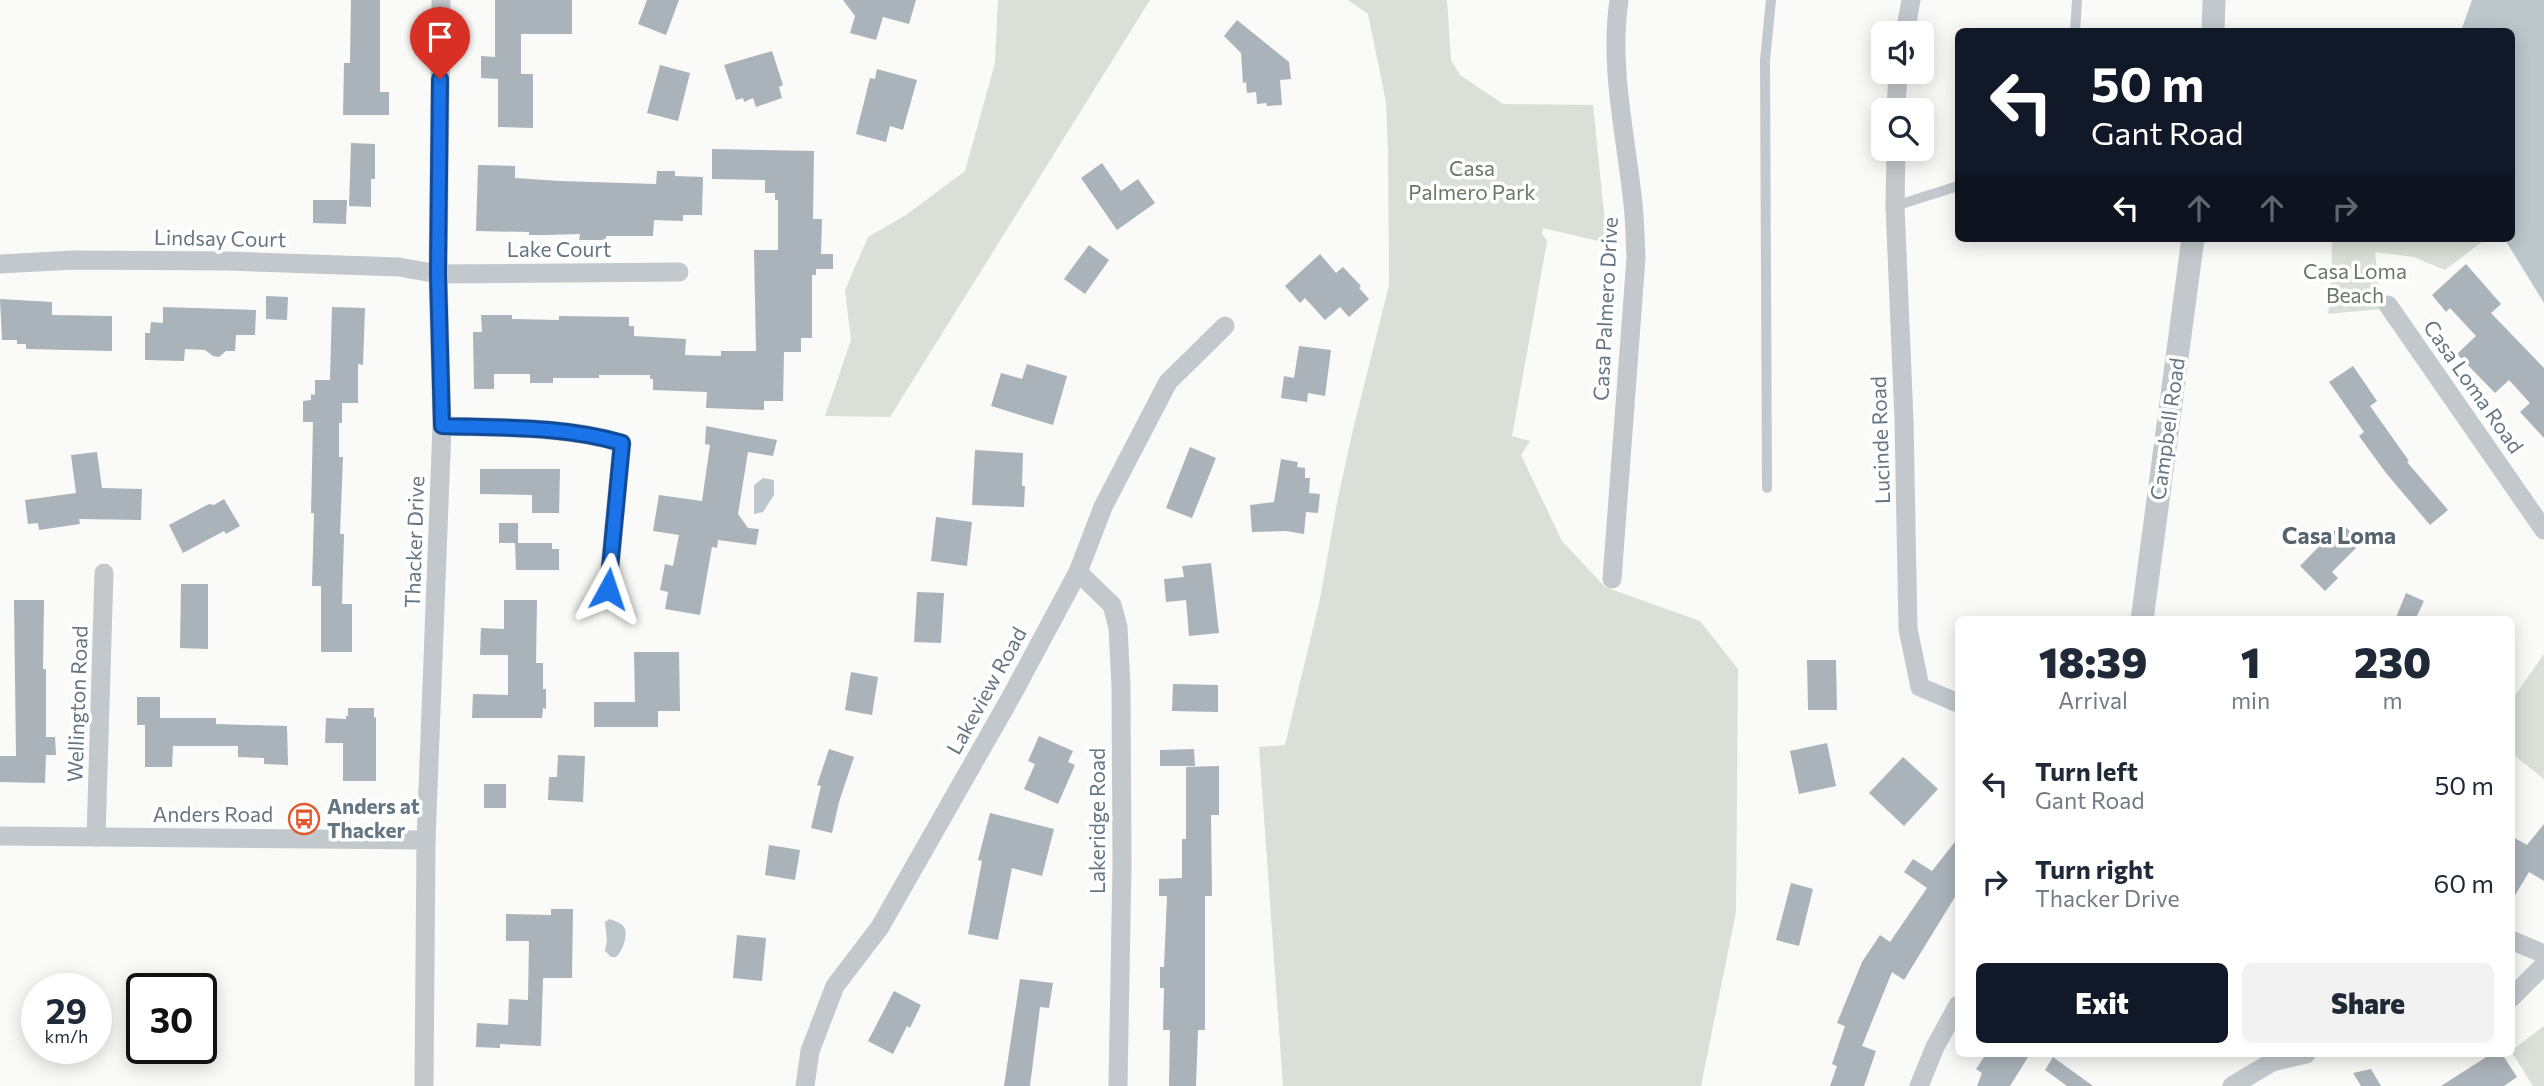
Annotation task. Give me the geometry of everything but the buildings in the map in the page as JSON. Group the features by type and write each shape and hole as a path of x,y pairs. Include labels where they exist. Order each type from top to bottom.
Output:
{"street":[{"name":"Thacker Drive","path":"424,1086 426,840 442,426 438,274 441,0"},
{"name":"Casa Palmero Drive","path":"1612,579 1636,257 1633,205 1618,91 1616,17 1619,0"},
{"path":"1907,21 1911,0"},
{"path":"2213,28 2214,0"},
{"name":"Lucinde Road","path":"1896,161 1908,629 1920,687 1955,702"},
{"name":"Campbell Road","path":"2143,616 2192,242"},
{"name":"Lindsay Court","path":"0,264 74,260 228,261 399,267 438,274"},
{"name":"Lake Court","path":"438,274 679,272"},
{"name":"Casa Loma Road","path":"2388,304 2544,530"},
{"name":"Lakeview Road","path":"805,1086 810,1051 835,986 880,927 1012,695 1078,572 1103,507 1168,382 1225,326"},
{"path":"442,426 555,430 592,434 622,443 608,589"},
{"name":"Lakeridge Road","path":"1078,572 1112,605 1118,627 1122,864 1118,1086"},
{"name":"Wellington Road","path":"96,838 104,573"},
{"name":"Anders Road","path":"0,836 426,840"},
{"path":"2515,942 2544,954"},
{"path":"2515,994 2544,965"},
{"path":"1919,1086 1935,1047 1955,1010"},
{"path":"2232,1086 2272,1062 2293,1057"}],"lane":[{"path":"1767,488 1765,60 1772,0"},
{"path":"2075,28 2077,0"},
{"path":"1895,206 1955,187"}],"green space":[{"path":"998,0 1150,0 890,417 825,416 851,340 845,290 868,237 906,215 965,171 995,63"},
{"name":"Casa Palmero Park","path":"1348,0 1447,0 1451,60 1460,75 1503,104 1593,105 1607,243 1543,228 1542,234 1547,241 1512,436 1530,441 1521,455 1562,541 1605,587 1700,621 1738,669 1736,912 1701,1086 1283,1086 1259,747 1285,745 1320,599 1351,438 1389,285 1386,102 1368,14"},
{"name":"Casa Loma Beach","path":"2332,242 2482,242 2445,270 2414,257 2375,252 2381,309 2328,314"},
{"path":"2544,654 2544,779 2515,756 2515,695"},
{"path":"2544,1026 2544,1086 2533,1086 2515,1057 2515,1048"}],"shaded area":[{"path":"2472,0 2544,0 2544,303 2506,242 2515,242 2515,28 2462,28"},
{"path":"763,478 774,480 774,495 763,512 754,514 754,485"},
{"path":"610,919 624,927 626,935 616,957 611,957 605,951 605,922"}],"place":[{"name":"Anders at Thacker","path":"304,819"}],"district":[{"name":"Casa Loma","path":"2339,536"}],"route":[{"path":"440,79 438,274 442,426 555,430 592,434 622,443 608,589"}]}
